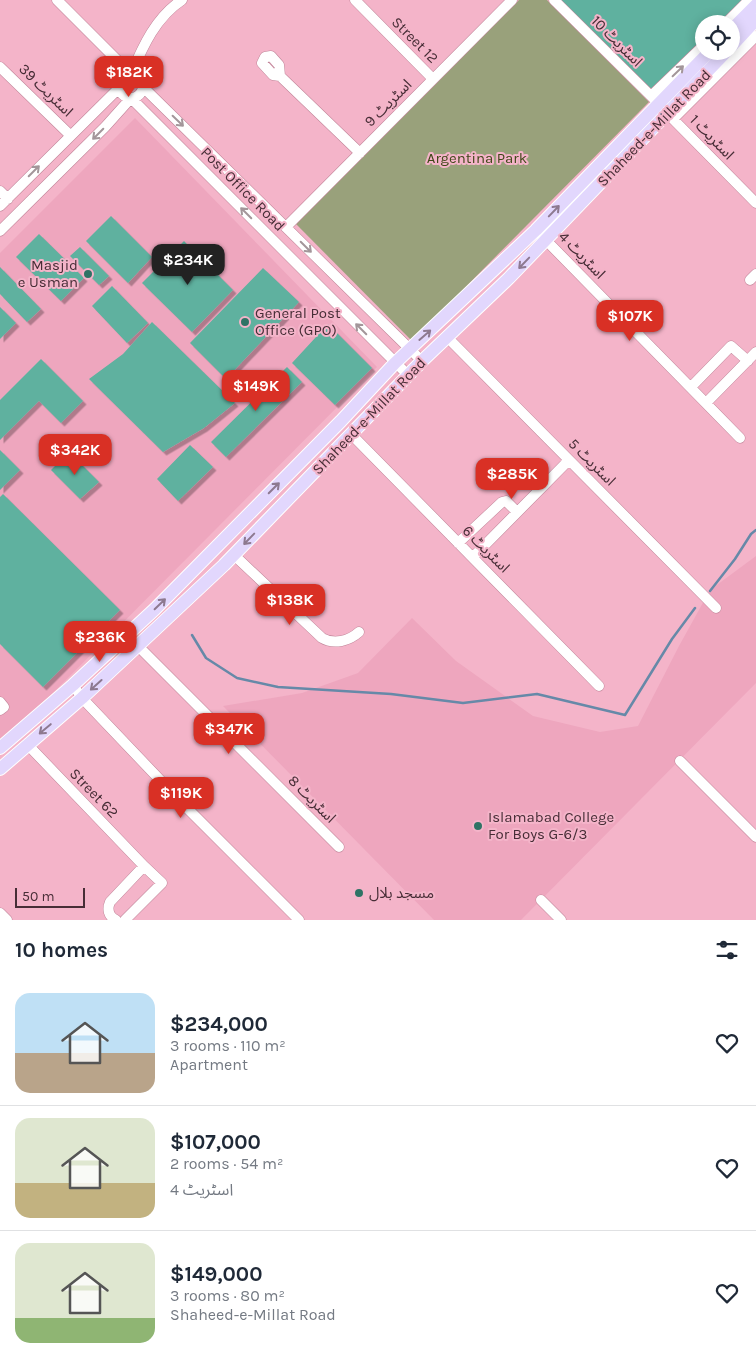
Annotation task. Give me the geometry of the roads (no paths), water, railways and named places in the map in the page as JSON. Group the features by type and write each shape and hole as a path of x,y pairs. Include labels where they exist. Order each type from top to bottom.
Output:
{"main road":[{"path":"740,21 756,5"},
{"path":"740,37 756,20"},
{"name":"Shaheed-e-Millat Road","path":"0,769 82,698 234,555 422,361 546,240 663,108 703,60"},
{"name":"Shaheed-e-Millat Road","path":"0,748 126,637 212,554 259,503 341,421 395,362 663,108 718,60"},
{"path":"212,554 224,565"}],"street":[{"path":"57,0 131,74"},
{"path":"131,74 143,45 153,30 175,4 182,0"},
{"name":"Street 12","path":"355,0 434,79"},
{"name":"اسٹریٹ 9","path":"286,227 511,0"},
{"name":"اسٹریٹ 10","path":"554,0 663,108"},
{"path":"734,15 749,0"},
{"name":"Shaheed-e-Millat Road","path":"663,108 756,36"},
{"name":"Shaheed-e-Millat Road","path":"663,108 695,59"},
{"name":"اسٹریٹ 39","path":"0,67 70,135"},
{"path":"268,70 273,75 280,76 360,153"},
{"path":"0,231 131,98 138,96 143,87 142,79 135,74 124,76 121,79 120,87 125,96 131,98"},
{"path":"2,198 120,87"},
{"name":"Post Office Road","path":"143,87 422,361"},
{"name":"Post Office Road","path":"131,98 408,376"},
{"name":"اسٹریٹ 1","path":"663,108 756,204"},
{"path":"116,114 128,110 145,112"},
{"name":"اسٹریٹ 4","path":"536,230 740,438"},
{"path":"334,301 348,288"},
{"name":"اسٹریٹ 5","path":"447,337 716,608"},
{"path":"691,387 731,346 748,362"},
{"path":"706,403 756,352"},
{"name":"اسٹریٹ 6","path":"351,434 599,686"},
{"path":"473,557 569,460"},
{"path":"458,543 502,502 506,501 517,512"},
{"path":"234,555 322,638 334,642 348,639 359,632"},
{"name":"اسٹریٹ 8","path":"138,646 339,847"},
{"path":"73,685 82,698 182,803 299,920"},
{"path":"0,702 4,707 0,710"},
{"name":"Street 62","path":"27,744 162,883 125,920"},
{"path":"680,761 756,837"},
{"path":"116,920 109,914 110,902 144,866"},
{"path":"541,900 561,920"},
{"path":"0,913 7,920"}],"waterway":[{"path":"710,591 735,559 751,534 756,530"},
{"path":"192,635 206,658 237,678 278,687 391,694 463,703 537,694 625,715 672,639 695,608"}],"place":[{"name":"Masjid e Usman","path":"88,274"},
{"name":"General Post Office (GPO)","path":"245,322"},
{"name":"Islamabad College For Boys G-6/3","path":"478,826"},
{"name":"مسجد بلال","path":"359,893"}],"park label":[{"name":"Argentina Park","path":"477,158"}]}
